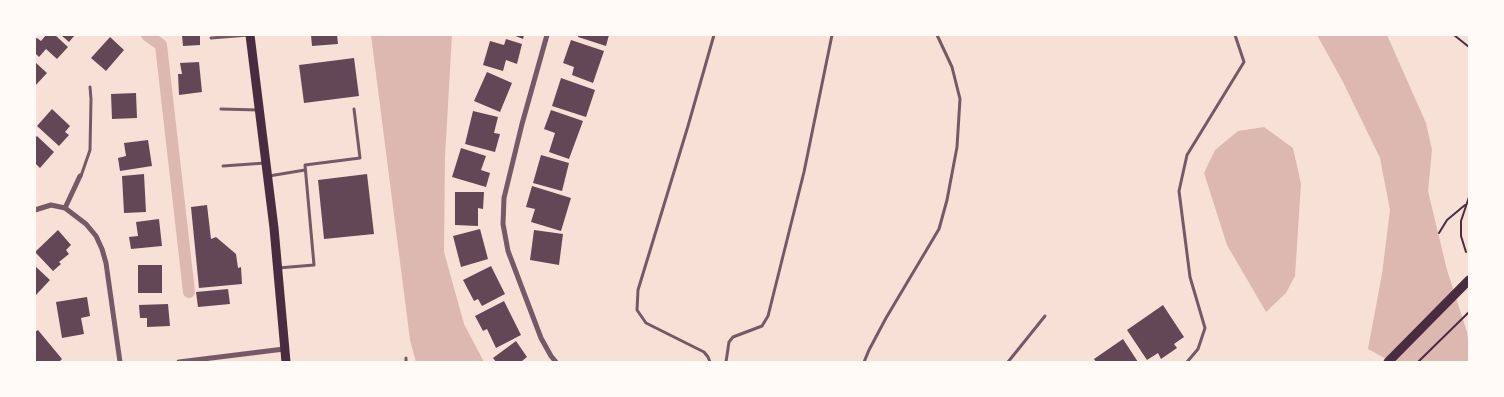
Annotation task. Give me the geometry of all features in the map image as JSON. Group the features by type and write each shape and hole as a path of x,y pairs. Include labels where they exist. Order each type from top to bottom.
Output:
{"main road":[{"path":"250,35 266,163 286,362"},
{"path":"1388,362 1466,284"}],"street":[{"path":"547,35 504,198 503,224 508,251 541,338 556,362"},
{"path":"65,208 80,176"},
{"path":"35,210 51,205 65,208 86,224 96,236 106,263 120,362"},
{"path":"179,362 284,349"}],"lane":[{"path":"211,38 250,35"},
{"path":"710,362 704,352 646,323 637,310 638,290 714,35"},
{"path":"726,362 729,342 733,337 762,326 768,316 804,172 832,35"},
{"path":"864,362 886,318 939,229 947,200 957,147 960,99 952,67 937,35"},
{"path":"1187,362 1198,349 1205,328 1190,277 1179,191 1187,155 1244,62 1235,35"},
{"path":"80,176 90,150 90,87"},
{"path":"221,109 259,110"},
{"path":"277,268 314,265 305,165 360,158 354,109"},
{"path":"223,166 266,163"},
{"path":"267,176 306,170"},
{"path":"1008,362 1045,316"}],"path":[{"path":"1454,35 1469,47"},
{"path":"1466,252 1461,236 1461,221 1469,198"},
{"path":"1439,233 1448,220 1467,203"},
{"path":"1418,362 1469,312"}],"shaded area":[{"path":"371,35 452,35 445,157 444,252 464,324 484,362 416,362 410,340"},
{"path":"1317,35 1387,35 1426,123 1432,150 1428,191 1447,270 1467,332 1469,362 1392,362 1368,349 1382,274 1390,210 1380,158 1343,82"},
{"path":"1264,127 1293,148 1301,184 1295,276 1286,293 1266,312 1227,245 1204,173 1215,150 1238,131"}],"building":[{"path":"46,35 55,35 68,47 57,59 46,49 39,57 35,53 35,39 37,38 41,41"},
{"path":"61,35 75,35 69,42"},
{"path":"182,35 200,35 200,45 183,46"},
{"path":"311,35 337,35 338,44 312,46"},
{"path":"513,35 524,35 523,39"},
{"path":"578,35 609,35 606,46 578,37"},
{"path":"110,37 124,50 106,71 91,58"},
{"path":"506,39 522,44 517,64 506,60 503,71 483,65 490,41 504,45"},
{"path":"571,40 604,51 593,83 572,75 574,67 563,63"},
{"path":"354,58 359,96 304,103 299,65"},
{"path":"35,62 47,73 35,86"},
{"path":"199,62 202,92 179,95 178,74 182,74 180,63"},
{"path":"487,72 512,83 500,112 474,101"},
{"path":"561,78 595,90 586,117 552,106"},
{"path":"136,93 137,118 112,119 111,94"},
{"path":"52,109 70,126 65,132 69,135 59,146 37,126"},
{"path":"551,110 583,121 569,159 549,152 555,133 544,129"},
{"path":"473,111 498,117 494,133 500,134 495,152 465,144"},
{"path":"37,136 54,152 40,168 35,163 35,138"},
{"path":"148,140 152,166 120,171 118,158 126,156 124,143"},
{"path":"461,148 486,156 481,170 490,173 486,187 452,177"},
{"path":"541,155 569,163 562,191 533,183"},
{"path":"144,174 146,212 124,213 122,176"},
{"path":"367,174 374,234 324,239 318,180"},
{"path":"532,186 571,198 561,231 531,222 535,209 526,207"},
{"path":"455,192 484,192 483,209 478,208 478,226 455,225"},
{"path":"207,205 211,239 216,237 236,254 238,268 241,267 242,284 199,288 191,207"},
{"path":"159,219 162,246 131,249 129,237 138,236 136,222"},
{"path":"480,229 488,259 461,267 453,236"},
{"path":"58,230 71,245 66,250 69,254 59,262 61,264 53,271 35,252"},
{"path":"534,230 563,234 559,265 530,260"},
{"path":"138,265 162,265 162,293 138,293"},
{"path":"35,266 50,280 35,296"},
{"path":"491,266 505,294 482,306 478,299 474,301 463,280"},
{"path":"228,289 230,304 198,307 196,292"},
{"path":"87,297 90,316 81,318 84,334 62,338 56,302"},
{"path":"504,301 521,335 496,348 487,329 483,331 475,316"},
{"path":"168,304 170,326 147,327 147,318 140,318 139,305"},
{"path":"1163,305 1184,337 1174,344 1177,348 1161,359 1158,353 1147,360 1127,330"},
{"path":"38,330 62,359 59,362 35,362 35,332"},
{"path":"1123,339 1138,362 1096,362 1094,359"},
{"path":"516,341 527,357 522,362 496,362 493,358"}],"waterway":[{"path":"147,35 161,45 189,292"}]}
